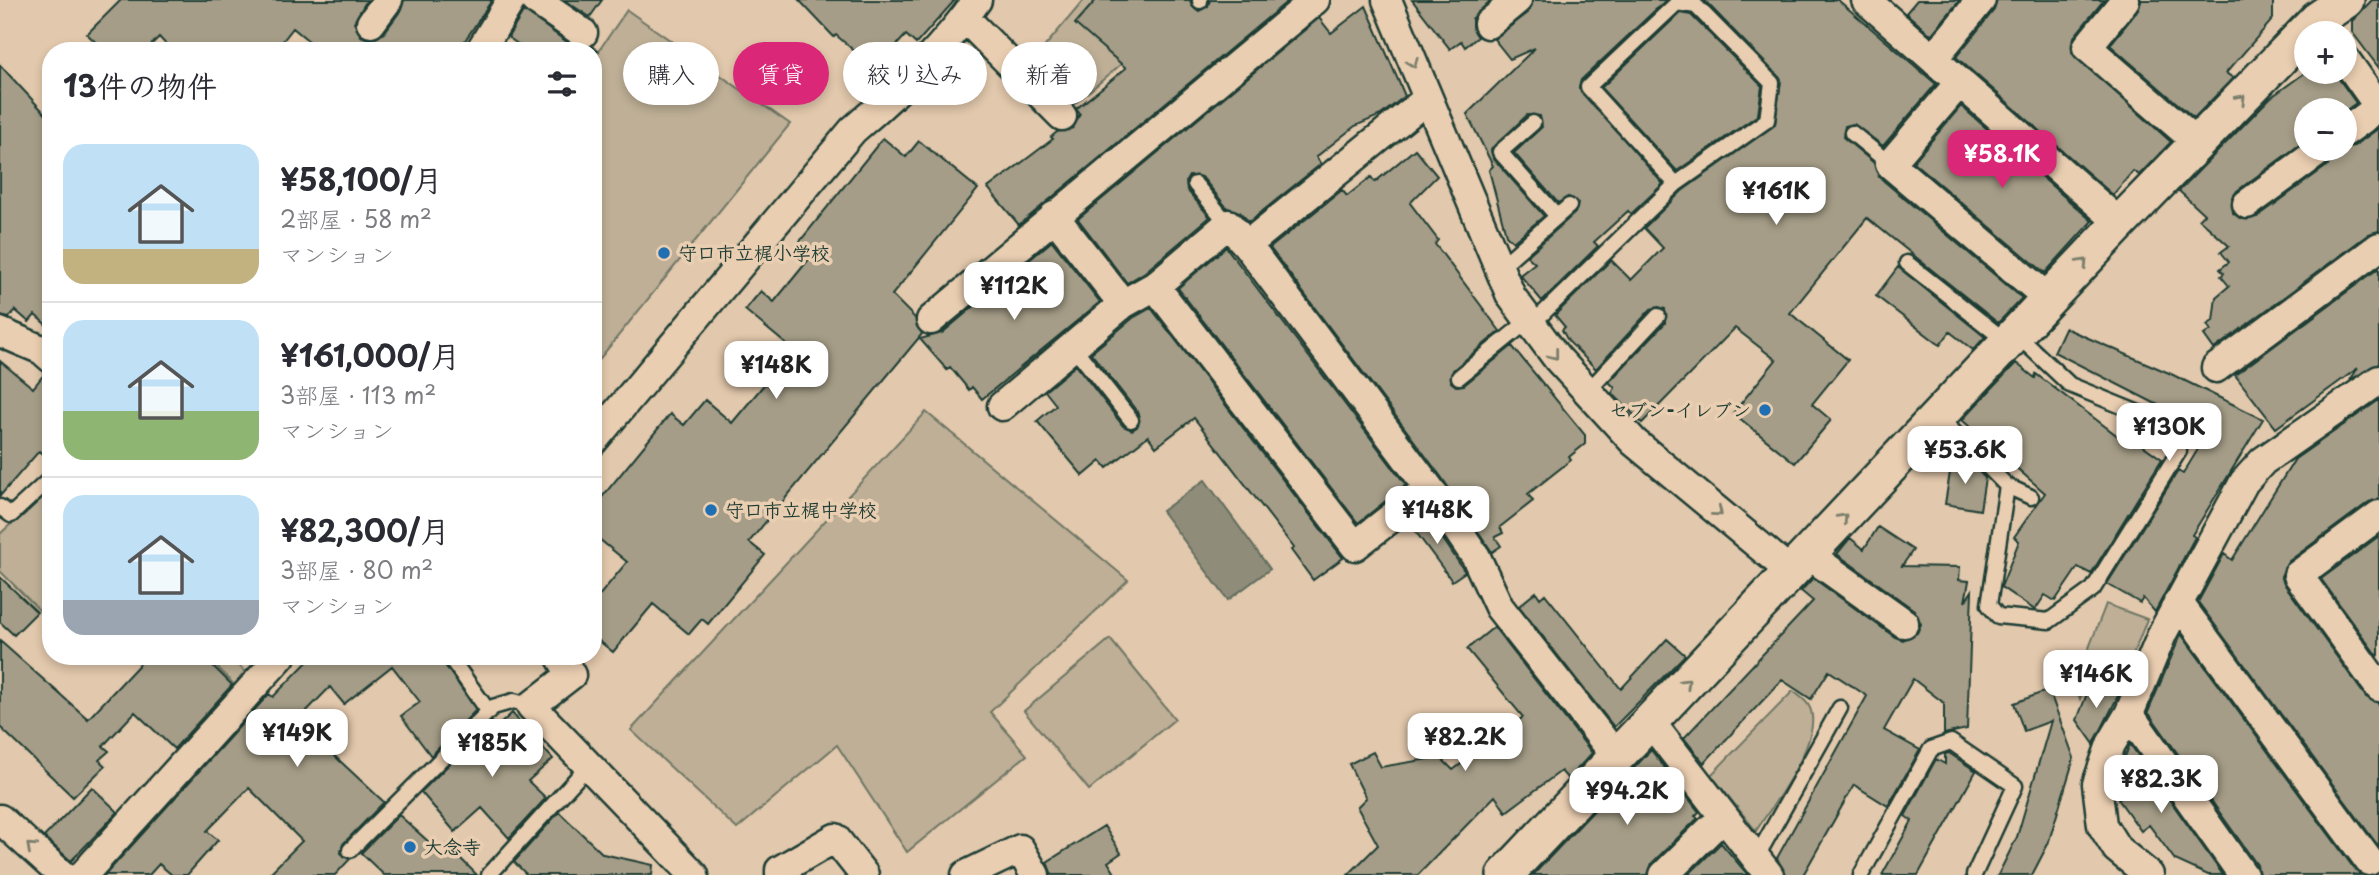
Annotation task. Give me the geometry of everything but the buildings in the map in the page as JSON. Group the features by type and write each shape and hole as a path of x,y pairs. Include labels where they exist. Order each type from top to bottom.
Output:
{"street":[{"path":"371,23 388,0"},
{"path":"485,42 511,0"},
{"path":"535,0 583,33"},
{"path":"931,320 1315,0"},
{"path":"1387,0 1511,296 1587,392 1634,442 1800,563 1904,623"},
{"path":"1489,24 1517,0"},
{"path":"1866,0 2120,223"},
{"path":"1933,59 1981,0"},
{"path":"2125,0 2087,47 2198,143"},
{"path":"1505,875 2316,18 2346,0"},
{"path":"602,430 853,130 893,96 974,4 1062,116"},
{"path":"2357,76 2379,107 2357,123"},
{"path":"1960,82 1890,164 2049,299"},
{"path":"1247,246 1427,99"},
{"path":"2247,204 2306,161"},
{"path":"1054,216 1123,304"},
{"path":"1002,406 1123,304 1155,286 1228,224 1429,488 1476,556 1499,607 1616,756"},
{"path":"2216,368 2379,247"},
{"path":"1155,286 1355,547 1429,488"},
{"path":"0,332 42,347"},
{"path":"2150,875 2117,849 2102,825 2098,784 2111,744 2129,714 2178,602 2244,482 2263,461 2379,380"},
{"path":"2379,515 2298,575 2379,687"},
{"path":"2178,602 2367,863"},
{"path":"83,875 273,665"},
{"path":"565,665 571,675 531,706 694,875"},
{"path":"2129,714 2243,875"},
{"path":"1649,720 1762,867"},
{"path":"1664,875 1723,817"},
{"path":"0,819 62,875"},
{"path":"780,875 780,870 835,838 863,875"},
{"path":"966,875 1020,849 1035,875"}],"lane":[{"path":"1458,377 1530,322 1676,184 1767,120 1772,83 1696,6 1677,3 1588,87 1676,184"},
{"path":"1533,123 1500,152 1557,216"},
{"path":"1852,133 1890,164"},
{"path":"1195,184 1228,224"},
{"path":"1499,268 1569,206"},
{"path":"1907,263 2070,385 2173,427 2179,451 2093,589 2049,621 1998,616 1989,605 2007,486"},
{"path":"1587,392 1658,316"},
{"path":"1073,346 1130,420"},
{"path":"1938,417 2007,486 2031,497"},
{"path":"0,507 11,515 42,486"},
{"path":"455,665 489,712"},
{"path":"350,850 493,707 514,701 531,706"},
{"path":"1762,867 1840,708"},
{"path":"1861,875 1931,749 1951,743 2015,786 1974,875"},
{"path":"489,875 588,766"}],"shaded area":[{"path":"1084,0 1124,0 1154,36 1097,85 1097,42 1049,42"},
{"path":"627,10 673,42 623,42 623,105 719,105 719,74 733,84 733,105 763,105 790,124 602,356 602,46"},
{"path":"926,412 1128,580 990,712 1027,755 907,852 837,745 737,829 631,730"},
{"path":"1205,480 1270,569 1228,600 1162,511"},
{"path":"42,495 42,613 0,571 0,534"},
{"path":"2106,604 2147,619 2120,689 2088,677 2080,699 2075,684"},
{"path":"1110,639 1175,719 1089,790 1024,711"},
{"path":"215,665 239,665 252,679 239,690"},
{"path":"1793,691 1809,706 1812,719 1810,735 1785,788 1756,831 1711,775"}],"place":[{"name":"守口市立梶小学校","path":"664,253"},
{"name":"セブン-イレブン","path":"1765,410"},
{"name":"守口市立梶中学校","path":"711,510"},
{"name":"大念寺","path":"410,847"}]}
